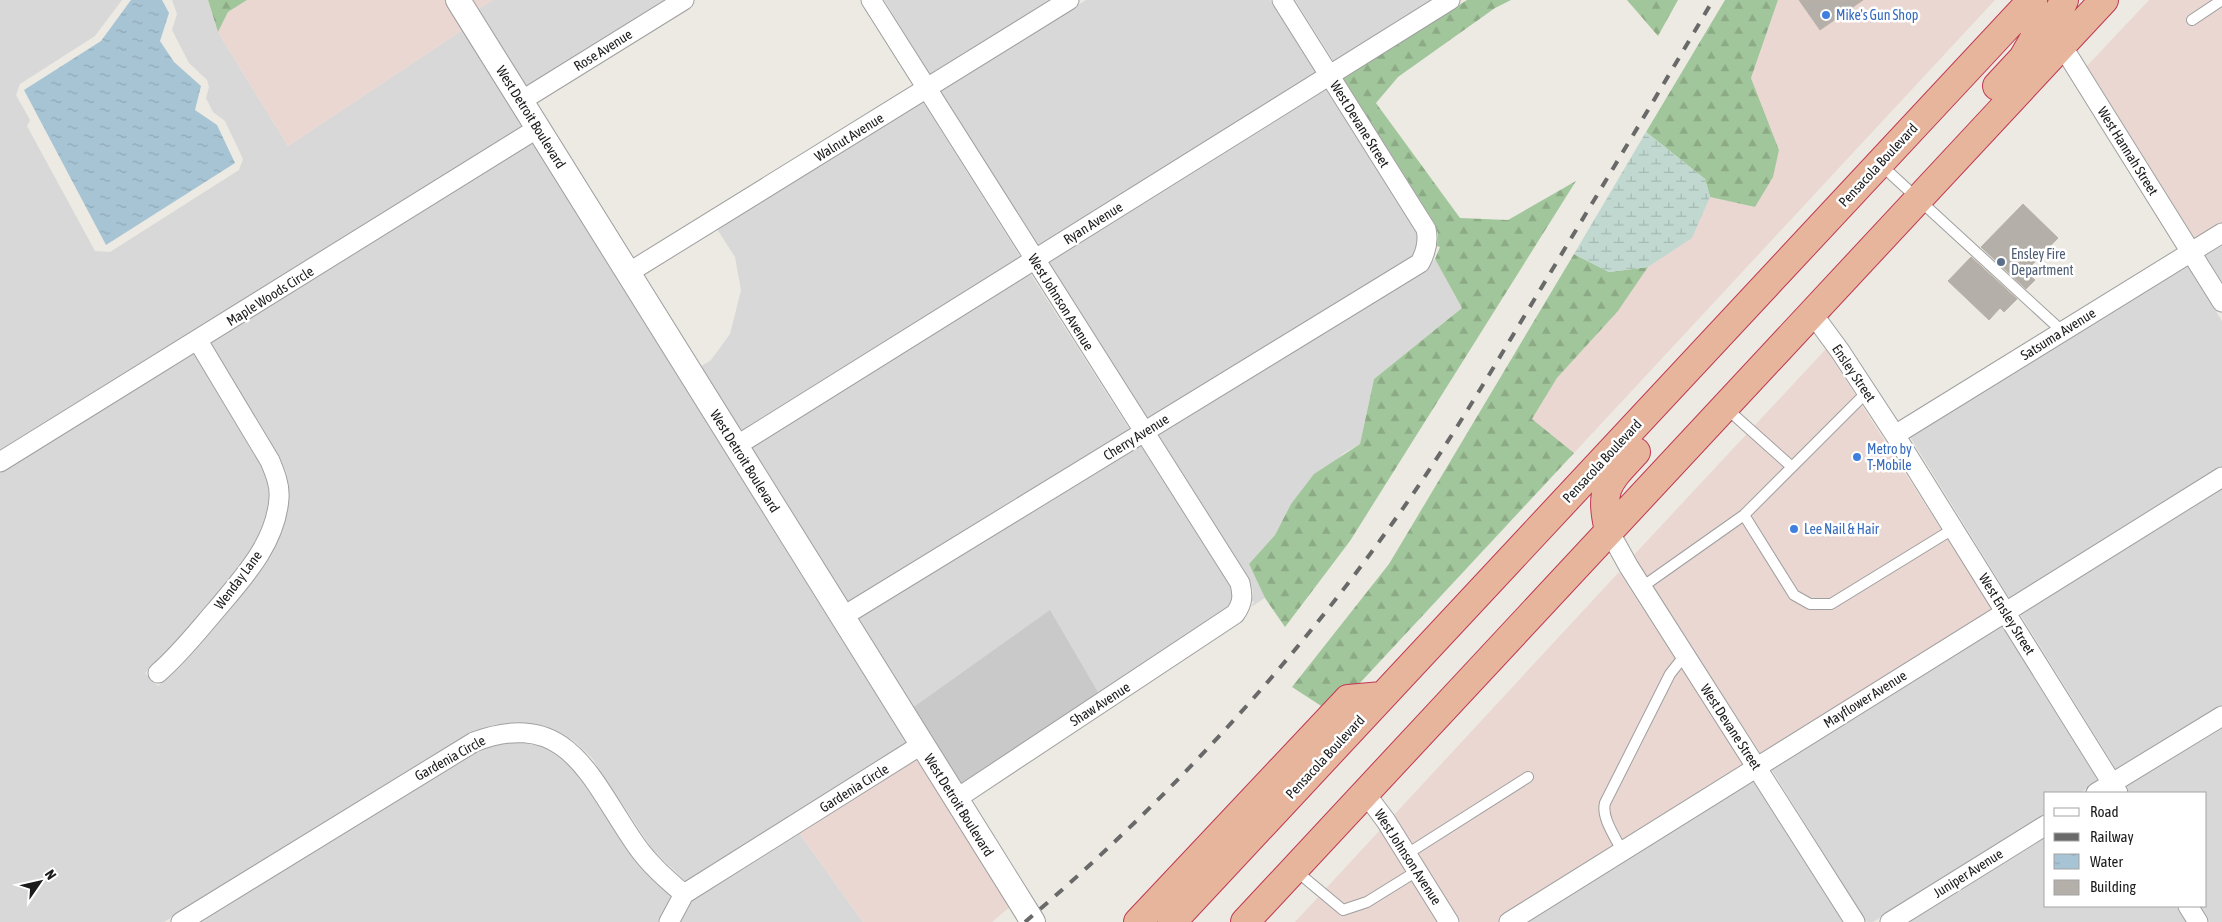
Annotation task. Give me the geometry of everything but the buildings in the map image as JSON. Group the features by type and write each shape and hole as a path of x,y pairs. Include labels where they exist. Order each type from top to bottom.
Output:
{"highway":[{"path":"1245,922 1838,285 1911,192 2023,58 2035,37 2033,0"},
{"name":"Pensacola Boulevard","path":"1172,922 2033,0"},
{"path":"2062,45 2060,9 2064,0"},
{"path":"1911,192 2062,45 2104,0"},
{"path":"1609,531 1604,496 1612,478 1707,375 1740,313"},
{"path":"1138,922 1348,699 1382,696"},
{"path":"1198,922 1309,802 1331,751"}],"street":[{"name":"West Detroit Boulevard","path":"458,0 1032,922"},
{"name":"Rose Avenue","path":"521,101 684,0"},
{"name":"West Johnson Avenue","path":"871,0 1240,583 1243,594 1241,606"},
{"name":"Walnut Avenue","path":"628,273 1069,0"},
{"name":"West Devane Street","path":"1282,0 1426,229 1428,237 1426,252"},
{"name":"Ryan Avenue","path":"736,446 1450,0"},
{"name":"West Hannah Street","path":"2033,0 2222,302"},
{"name":"Maple Woods Circle","path":"0,462 198,341 538,128"},
{"name":"Satsuma Avenue","path":"1895,436 2222,233"},
{"name":"Cherry Avenue","path":"842,618 1420,263 1426,252"},
{"name":"Ensley Street","path":"1812,313 1895,436"},
{"name":"Wenday Lane","path":"158,673 178,654 253,566 270,533 276,516 279,497 277,477 270,461 198,341"},
{"name":"West Ensley Street","path":"1895,436 2006,612 2109,790"},
{"name":"Mayflower Avenue","path":"1509,922 2222,478"},
{"name":"West Devane Street","path":"1609,531 1642,587 1855,922"},
{"name":"Shaw Avenue","path":"956,799 1235,614 1241,606"},
{"path":"2109,790 2222,716"},
{"name":"Gardenia Circle","path":"181,922 474,742 493,734 514,732 550,739 568,749 584,764 644,855 662,876 684,894"},
{"name":"Gardenia Circle","path":"669,922 684,894 921,745"},
{"name":"West Johnson Avenue","path":"1365,792 1407,854 1449,922"},
{"name":"Juniper Avenue","path":"1890,922 2044,826"},
{"path":"2189,907 2198,922"}],"lane":[{"path":"2192,20 2222,0"},
{"path":"1879,164 2063,332"},
{"path":"1642,587 1744,515 1867,392"},
{"path":"1724,406 1792,467"},
{"path":"1744,515 1794,595 1810,604 1830,604 1953,529"},
{"path":"1622,851 1612,831 1604,808 1605,803 1670,674 1686,655"},
{"path":"1407,854 1528,777"},
{"path":"1294,870 1343,910 1367,902 1417,871"}],"shaded area":[{"path":"0,0 122,0 95,36 20,84 16,95 30,120 27,126 95,251 110,252 239,170 243,159 225,121 213,112 206,98 209,87 207,80 189,63 172,30 177,14 172,0 208,0 218,32 288,146 464,29 524,126 0,452"},
{"path":"247,0 446,0 464,29 288,146 218,32 228,12"},
{"path":"470,0 493,0 476,10"},
{"path":"493,0 667,0 525,88 476,10"},
{"path":"884,0 1052,0 931,76"},
{"path":"1086,0 1270,0 1316,72 1038,247 940,91"},
{"path":"1295,0 1433,0 1334,62"},
{"path":"1778,0 1995,0 1574,453 1532,419 1557,378 1618,311 1648,267 1691,238 1710,197 1755,207 1779,150 1751,78"},
{"path":"2149,0 2222,0 2222,223 2195,239 2087,66"},
{"path":"1325,88 1417,234 1417,250 1413,257 1148,419 1048,262"},
{"path":"923,102 1021,258 740,433 700,367 711,360 730,334 741,290 735,257 717,229"},
{"path":"534,141 908,743 686,882 652,849 592,758 574,741 554,730 537,724 517,722 493,725 471,733 164,922 0,922 0,473 194,354 261,466 267,481 269,498 266,515 257,538 244,562 171,649 145,673 158,686 186,660 260,571 275,545 286,516 289,495 287,475 279,456 211,343"},
{"path":"2222,243 2222,282 2204,254"},
{"path":"1435,259 1462,308 1374,379 1360,444 1344,453 1291,504 1275,535 1249,564 1265,598 1251,607 1254,602 1252,601 1253,591 1249,578 1158,434 1424,271"},
{"path":"2187,265 2222,321 2222,467 2010,599 1910,437"},
{"path":"1030,273 1130,430 846,605 750,448"},
{"path":"1826,349 1992,609 1761,754 1633,556"},
{"path":"1140,445 1231,588 1233,596 1228,608 1099,694 911,709 856,620"},
{"path":"2222,488 2222,705 2117,771 2020,614"},
{"path":"1619,572 1748,772 1517,922 1461,922 1394,815"},
{"path":"1050,610 1099,694 960,785 911,709"},
{"path":"2001,624 2098,781 2082,792 2044,792 2044,815 1873,922 1867,922 1771,769"},
{"path":"2222,727 2222,922 2210,922 2201,907 2207,907 2207,792 2129,792 2126,787"},
{"path":"513,741 545,747 561,757 575,770 635,861 655,883 672,897 658,922 198,922 477,750"},
{"path":"917,758 1011,906 992,922 863,922 799,833"},
{"path":"1748,772 1843,922 1517,922"},
{"path":"1380,830 1437,922 1295,922"},
{"path":"799,833 863,922 679,922 691,900"},
{"path":"2044,837 2044,907 2177,907 2186,922 1907,922"}],"green space":[{"path":"208,0 247,0 228,12 218,32"},
{"path":"1467,0 1511,0 1495,8 1398,77 1376,103 1460,218 1508,220 1576,181 1350,541 1285,627 1265,598 1249,564 1275,535 1291,504 1314,474 1360,444 1374,379 1462,308 1435,259 1440,247 1437,246 1438,234 1435,224 1343,78"},
{"path":"1627,0 1678,0 1658,36"},
{"path":"1725,0 1778,0 1751,78 1779,150 1773,177 1755,207 1710,197 1705,179 1646,132"},
{"path":"1646,132 1705,179 1710,197 1692,238 1648,267 1609,272 1574,254"},
{"path":"1574,254 1609,272 1648,267 1618,311 1557,378 1532,419 1574,453 1332,713 1292,687 1389,564"}],"water":[{"path":"131,0 162,0 169,13 160,41 174,62 201,86 195,110 217,125 235,163 106,245 24,90 101,41"}],"railway":[{"path":"1025,922 1127,830 1222,733 1312,630 1354,576 1413,494 1466,412 1713,0"}],"place":[{"name":"Mike's Gun Shop","path":"1826,15"},
{"name":"Ensley Fire Department","path":"2001,262"},
{"name":"Metro by T-Mobile","path":"1857,457"},
{"name":"Lee Nail & Hair","path":"1794,529"}]}
